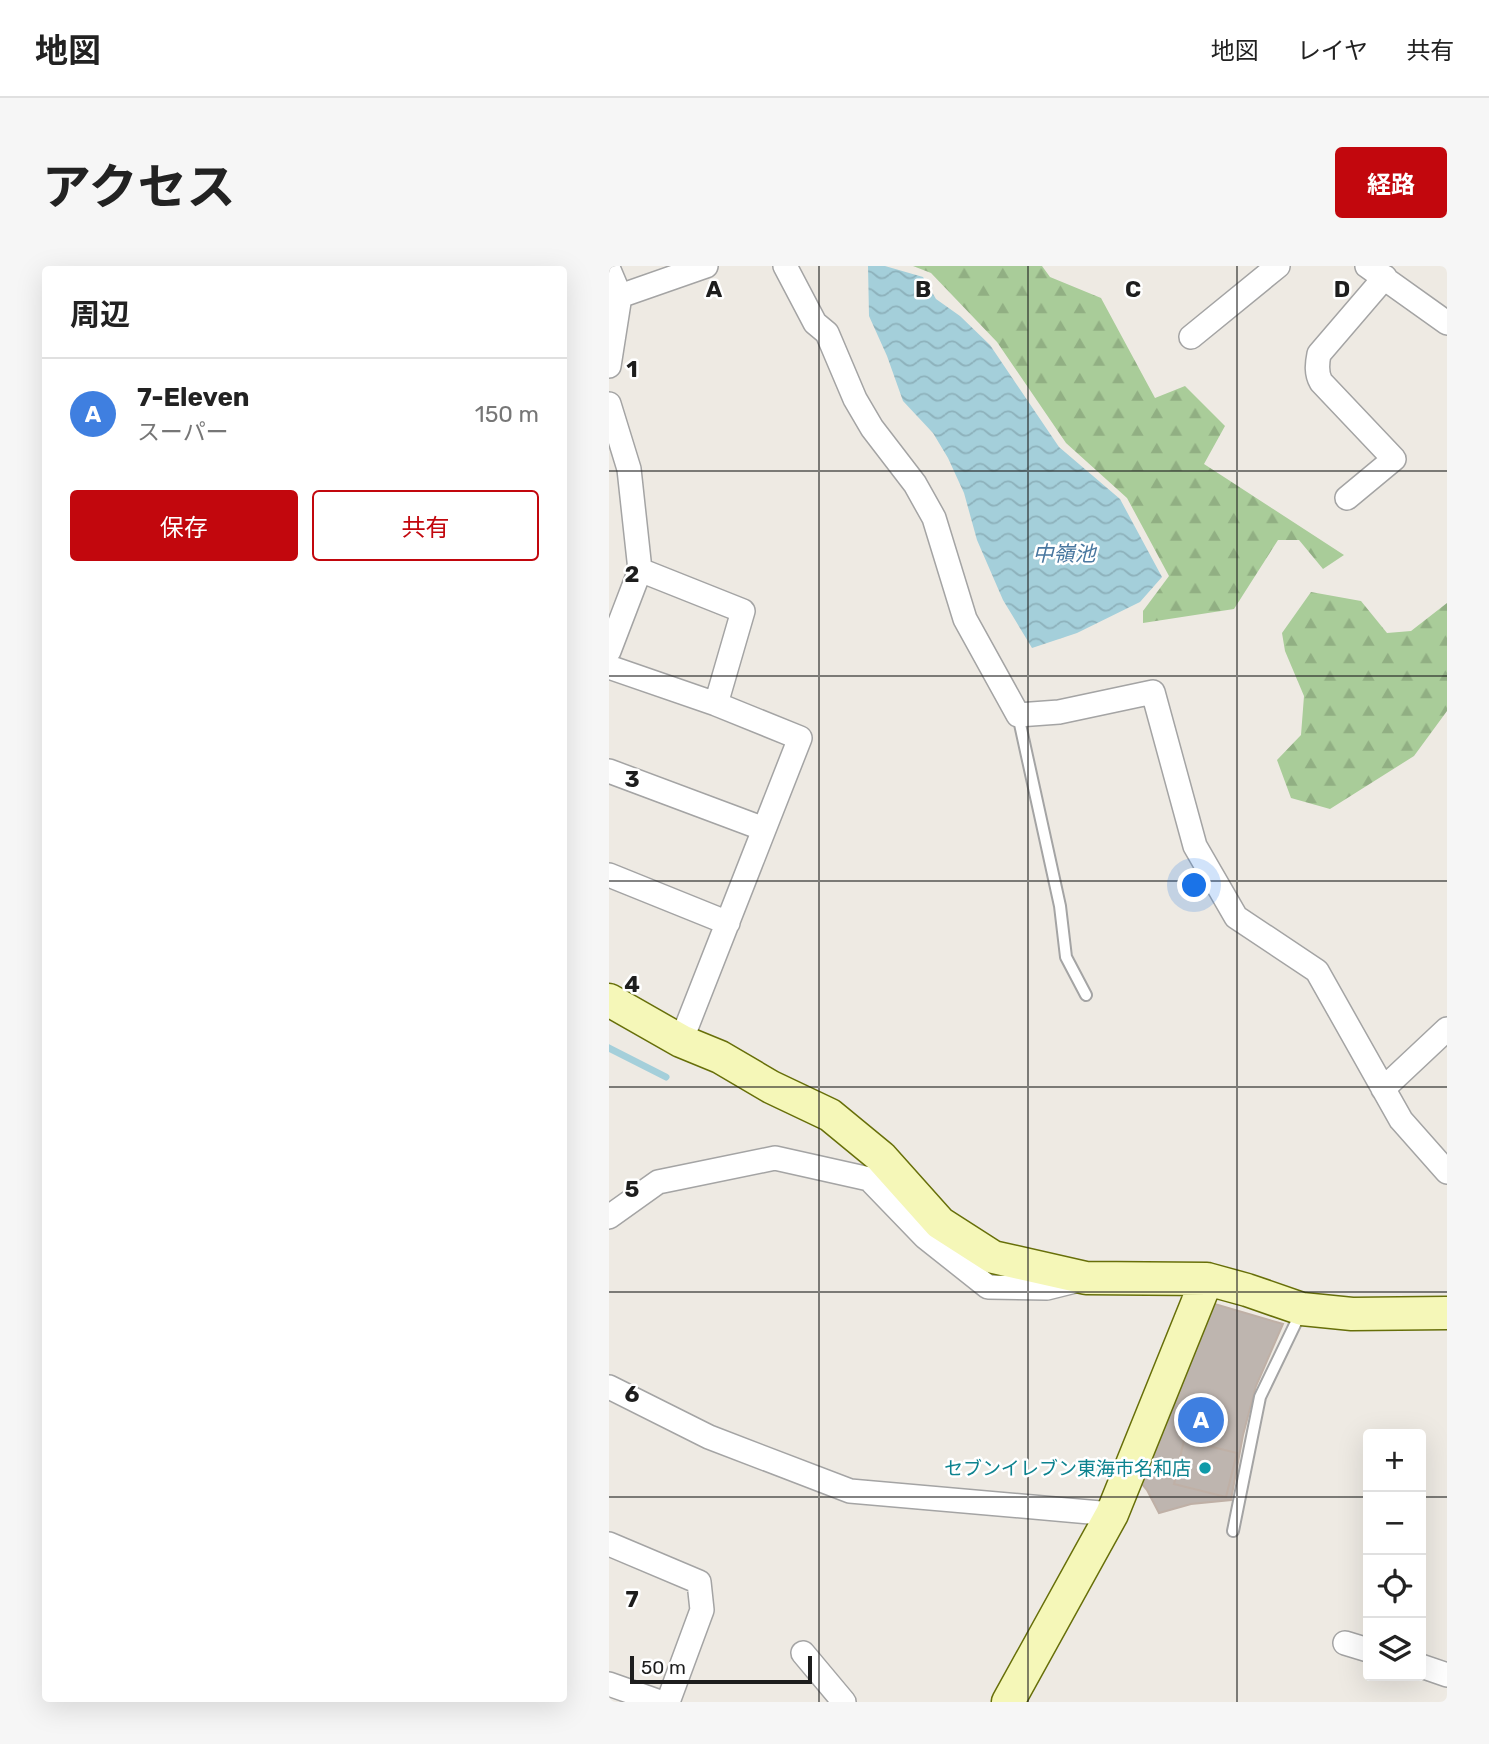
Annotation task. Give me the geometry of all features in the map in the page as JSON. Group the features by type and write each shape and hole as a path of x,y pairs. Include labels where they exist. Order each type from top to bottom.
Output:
{"street":[{"path":"614,297 706,266"},
{"path":"785,266 815,323 827,333 855,399 872,428 915,484 934,518 965,619 1018,715 1059,712 1153,692 1195,846 1236,917 1317,971 1401,1120 1447,1172"},
{"path":"1191,337 1277,266"},
{"path":"609,270 614,297 609,366"},
{"path":"1347,498 1394,459 1321,382 1317,363 1319,354 1376,272 1447,323"},
{"path":"609,404 629,469 640,570 609,651"},
{"path":"640,570 743,611 716,704"},
{"path":"609,667 716,704 800,738 681,1041"},
{"path":"609,771 764,829"},
{"path":"609,875 728,923"},
{"path":"609,1000 681,1041 720,1057 771,1087 830,1115 881,1157 940,1223 993,1257 1086,1278 1207,1279 1302,1309 1352,1314 1447,1312"},
{"path":"1383,1089 1447,1029"},
{"path":"609,1217 658,1182 775,1158 869,1180 925,1237 988,1287 1047,1288 1086,1278"},
{"path":"1007,1702 1112,1514 1207,1279"},
{"path":"609,1387 709,1437 850,1491 1112,1514"},
{"path":"609,1544 699,1582 702,1610 668,1702"},
{"path":"1345,1643 1363,1648"},
{"path":"803,1653 844,1702"},
{"path":"1426,1669 1447,1675"},
{"path":"609,1684 660,1702"}],"lane":[{"path":"1018,715 1060,906 1066,957 1086,995"},
{"path":"1233,1531 1259,1397 1302,1309"}],"green space":[{"path":"913,266 1042,266 1050,277 1101,298 1155,398 1185,386 1225,426 1204,464 1344,555 1323,569 1299,540 1278,540 1234,609 1143,623 1143,611 1169,576 1127,498 1066,443 997,342 931,273"},
{"path":"1311,592 1361,601 1387,633 1411,631 1447,603 1447,711 1414,756 1330,809 1291,798 1277,760 1301,735 1304,696 1285,651 1282,633"}],"water":[{"name":"中嶺池","path":"868,266 885,266 923,277 936,299 960,316 990,345 1059,447 1120,499 1162,577 1140,602 1077,633 1032,648 1003,600 977,540 964,493 948,458 933,433 903,401 869,316"}],"building":[{"path":"1201,1300 1283,1324 1256,1386 1243,1435 1231,1500 1191,1504 1159,1513 1147,1490 1133,1473"},
{"name":"セブンイレブン東海市名和店","path":"1184,1440 1237,1453 1226,1497 1174,1484"}],"waterway":[{"path":"609,1048 666,1077"}],"place":[{"name":"7-Eleven","path":"1201,1420"},
{"name":"セブンイレブン東海市名和店","path":"1205,1468"}]}
